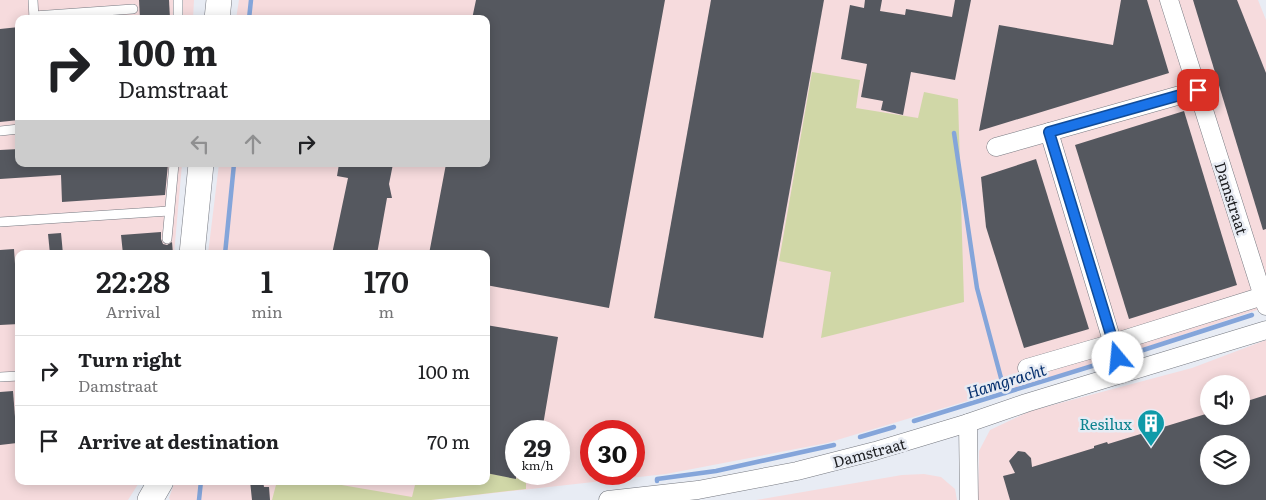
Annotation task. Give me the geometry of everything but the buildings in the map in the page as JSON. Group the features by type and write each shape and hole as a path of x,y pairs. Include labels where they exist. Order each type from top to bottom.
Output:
{"street":[{"path":"217,15 219,0"},
{"name":"Damstraat","path":"1169,0 1265,299"},
{"path":"996,147 1198,90"},
{"path":"1049,132 1122,374"},
{"path":"192,250 201,167"},
{"path":"1027,368 1265,299"},
{"name":"Damstraat","path":"608,500 698,490 797,471 875,451 1266,330"},
{"path":"968,423 969,500"},
{"path":"150,500 159,485"}],"lane":[{"path":"33,0 34,15"},
{"path":"178,0 178,15"},
{"path":"59,15 133,9"},
{"path":"0,130 15,129"},
{"path":"167,239 174,167"},
{"path":"0,222 169,211"},
{"path":"0,377 15,376"}],"shaded area":[{"path":"0,0 194,0 193,15 15,15 15,167 182,167 174,250 15,250 15,485 137,485 128,500 0,500"},
{"path":"239,0 1258,0 1266,20 1266,307 1033,385 997,392 827,443 666,474 645,476 645,420 580,420 580,484 570,485 570,420 505,420 505,485 567,485 431,500 170,500 174,485 490,485 490,250 208,250 219,167 490,167 490,15 237,15"},
{"path":"1266,340 1266,500 978,500 979,451 990,430 1030,411 1192,368"},
{"path":"924,474 941,477 955,489 957,500 756,500 902,475"}],"green space":[{"path":"812,72 860,80 856,108 918,118 924,92 958,99 964,302 821,338 831,272 779,261"},
{"path":"490,474 505,476 505,485 526,485 526,489 431,500 272,500 276,485 342,485 412,497 415,485 490,485"}],"waterway":[{"path":"249,15 251,0"},
{"path":"954,133 977,288 1005,393"},
{"path":"225,250 234,167"},
{"name":"Hamgracht","path":"1134,353 1252,315"},
{"name":"Hamgracht","path":"914,421 1105,362"},
{"name":"Hamgracht","path":"860,437 894,427"},
{"name":"Hamgracht","path":"657,481 657,479 716,471 834,445"},
{"path":"199,500 201,485"}],"place":[{"name":"Resilux","path":"1151,447"}],"route":[{"path":"1118,358 1049,132 1198,90"}]}
